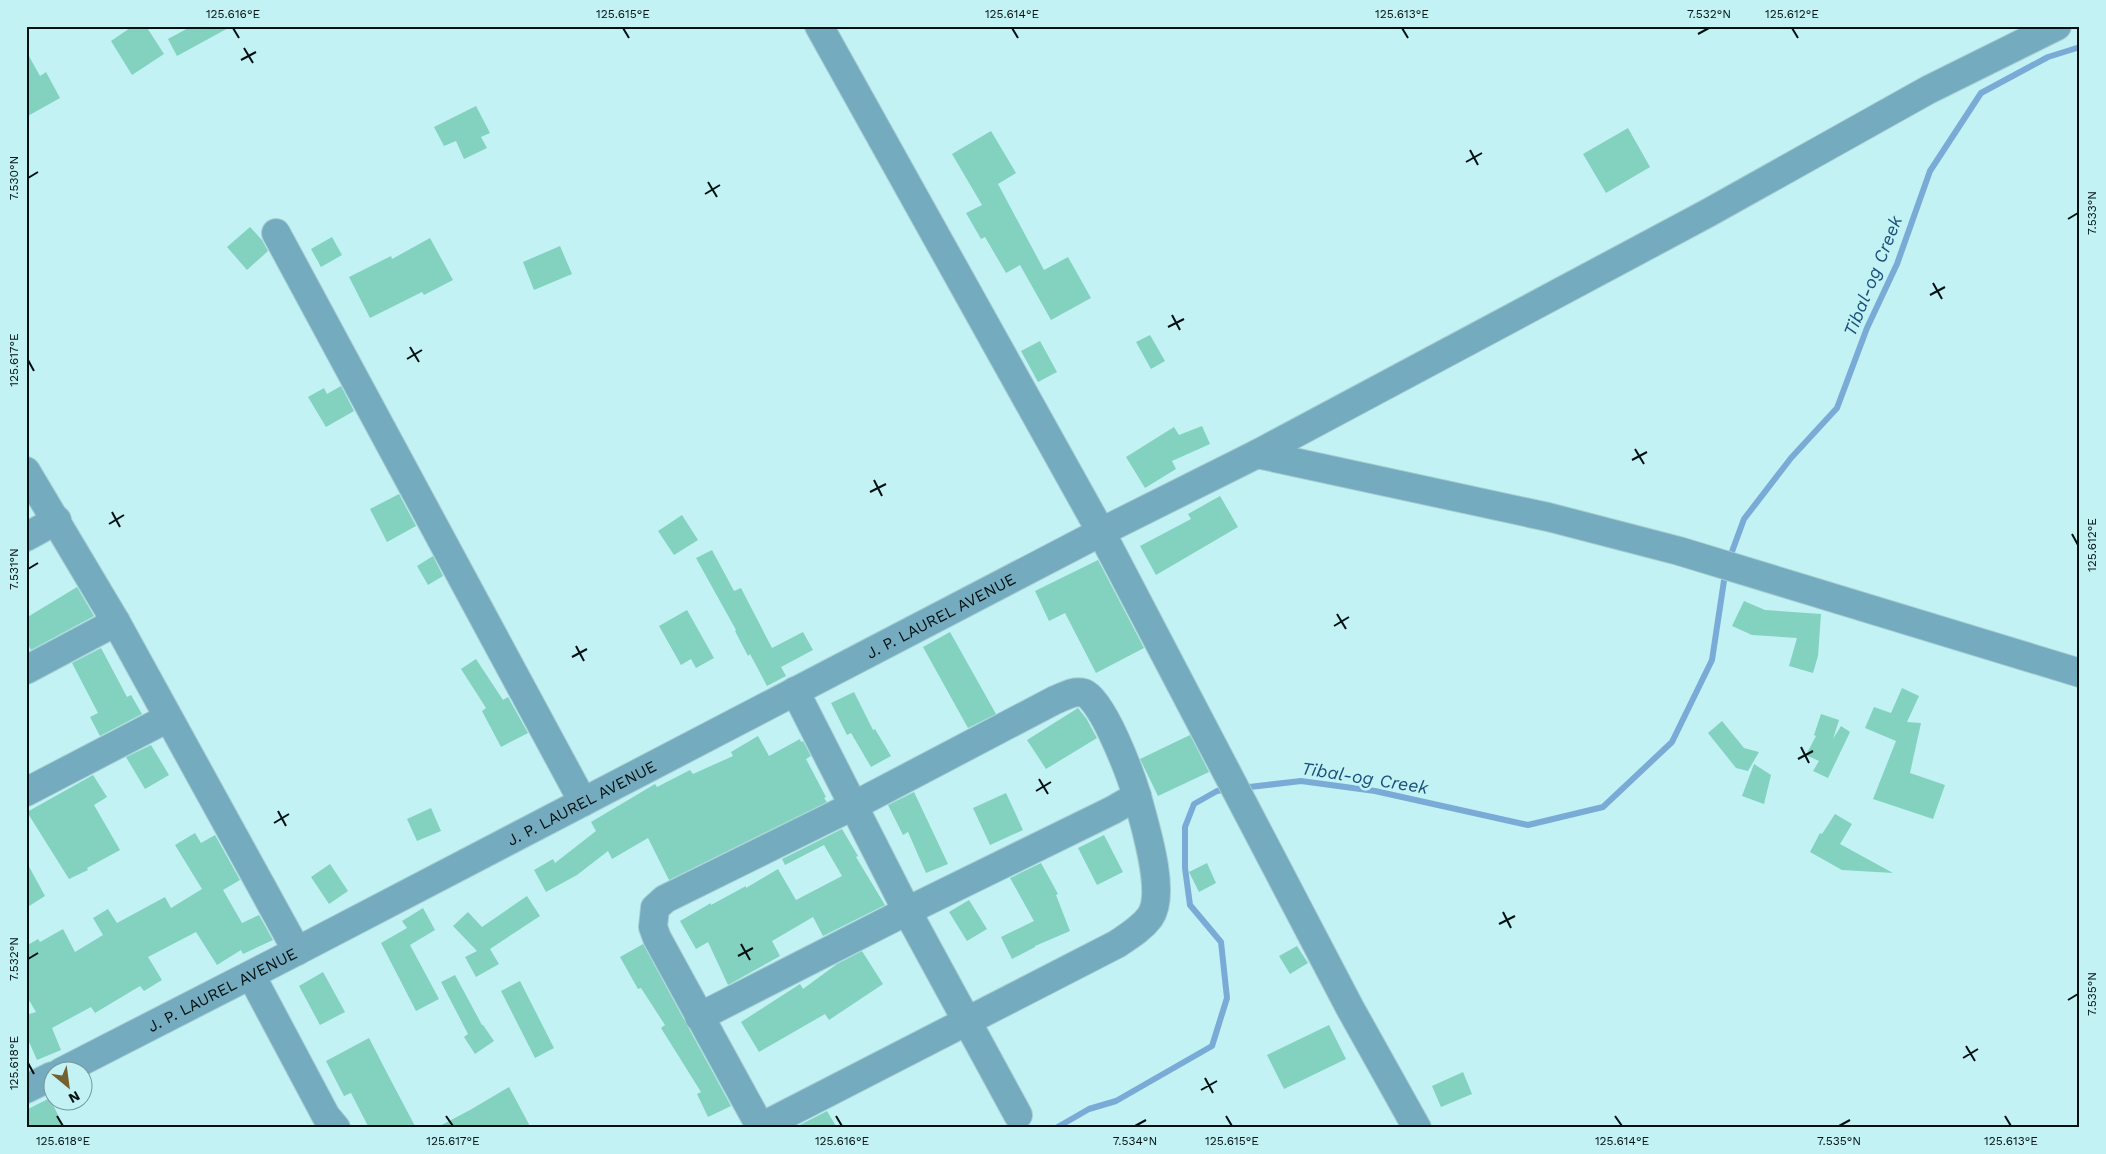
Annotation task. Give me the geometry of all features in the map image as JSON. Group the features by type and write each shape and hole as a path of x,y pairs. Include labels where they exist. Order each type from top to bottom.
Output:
{"street":[{"path":"819,26 1101,532 1350,1008 1417,1128"},
{"name":"J. P. LAUREL AVENUE","path":"81,1062 252,975 1101,532 1257,454 1708,213 1928,90 2057,26"},
{"path":"276,234 583,802"},
{"path":"1257,454 1548,517 1670,548 2080,673"},
{"path":"26,471 57,520 116,622 297,951"},
{"path":"26,537 57,520"},
{"path":"26,670 116,622"},
{"path":"795,691 855,805 907,911 1018,1115"},
{"path":"1074,692 1086,694 1097,703 1129,770 1137,796 1152,851 1156,903 1151,916 1138,930 1117,944 761,1127 699,1017 657,938 653,926 655,908 665,899 855,805 1055,700 1074,692"},
{"path":"26,792 168,718"},
{"path":"699,1017 907,911 1113,810 1137,796"},
{"path":"252,975 326,1116 336,1128"},
{"path":"26,1089 42,1081"}],"building":[{"path":"133,26 146,26 164,54 132,75 111,41"},
{"path":"192,26 232,26 177,56 168,39"},
{"path":"26,51 40,76 46,72 60,98 26,117"},
{"path":"476,106 490,133 481,137 487,148 464,159 456,141 444,146 434,127"},
{"path":"1628,128 1650,167 1606,193 1583,154"},
{"path":"991,131 1016,173 998,184 1044,270 1068,257 1091,298 1051,320 1020,265 1006,273 985,237 981,239 966,213 982,205 952,154"},
{"path":"250,227 262,240 268,251 247,270 227,247"},
{"path":"332,237 342,255 321,267 311,249"},
{"path":"430,238 453,280 424,295 422,292 370,318 349,277 391,256 392,259"},
{"path":"560,246 572,274 534,290 523,262"},
{"path":"1150,335 1165,361 1151,369 1136,342"},
{"path":"1040,341 1057,372 1038,382 1021,351"},
{"path":"341,386 354,411 326,427 308,397 324,388 327,394"},
{"path":"1202,426 1210,444 1172,461 1176,469 1145,488 1126,457 1174,427 1179,435"},
{"path":"399,494 416,526 387,542 370,509"},
{"path":"1220,496 1238,527 1156,575 1140,546 1191,519 1188,514"},
{"path":"682,515 698,540 674,555 658,531"},
{"path":"712,550 734,591 741,588 772,648 803,632 813,650 781,667 786,676 767,686 750,654 748,656 736,630 696,558"},
{"path":"433,556 443,576 428,585 417,566"},
{"path":"1098,560 1144,648 1096,673 1065,613 1049,621 1035,591"},
{"path":"77,587 94,616 31,650 26,641 26,618"},
{"path":"1744,601 1765,610 1821,614 1818,656 1813,673 1789,666 1797,638 1752,635 1732,626"},
{"path":"687,610 714,658 696,668 691,659 681,665 659,626"},
{"path":"950,632 996,714 968,728 923,647"},
{"path":"101,648 127,697 131,695 142,714 100,736 90,717 98,713 72,663"},
{"path":"476,659 503,700 508,697 528,733 501,747 482,711 486,708 461,669"},
{"path":"1902,688 1919,696 1907,722 1921,723 1910,773 1945,785 1933,819 1873,799 1896,741 1865,728 1874,707 1891,713"},
{"path":"854,692 873,730 875,729 891,756 871,767 851,733 847,735 831,703"},
{"path":"1078,708 1097,738 1046,769 1027,740"},
{"path":"1821,714 1839,720 1833,739 1841,726 1850,732 1828,778 1813,771 1819,761 1806,755 1816,736 1814,735"},
{"path":"1722,721 1744,748 1759,752 1748,771 1736,768 1708,733"},
{"path":"1190,735 1209,772 1158,796 1140,759"},
{"path":"758,736 769,756 800,739 801,742 803,741 811,756 806,759 827,802 669,880 648,838 612,859 608,851 577,875 546,892 534,870 553,859 555,863 596,831 591,822 655,784 657,787 690,770 693,774 733,756 731,752"},
{"path":"151,745 169,775 145,789 126,757"},
{"path":"1754,764 1771,775 1764,804 1742,796"},
{"path":"93,775 107,797 94,805 120,850 87,868 88,870 69,879 27,812"},
{"path":"914,792 948,864 926,873 908,832 903,835 888,805"},
{"path":"1006,793 1023,830 990,845 973,808"},
{"path":"431,808 441,831 417,841 407,819"},
{"path":"1835,814 1852,824 1840,844 1893,873 1842,870 1810,852 1820,833 1822,834"},
{"path":"842,829 858,856 856,857 885,905 823,936 813,917 772,941 780,956 728,985 708,942 696,949 680,921 711,903 711,905 746,886 746,888 778,869 796,900 842,876 824,845 785,865 782,859"},
{"path":"195,833 201,843 215,835 240,880 223,890 242,923 259,915 273,940 243,954 241,950 217,965 196,932 148,957 162,980 144,991 140,986 95,1013 91,1007 52,1028 61,1050 37,1060 26,1035 26,1015 36,1012 26,995 26,946 38,939 40,942 63,929 75,952 103,935 93,918 108,909 117,923 165,897 171,908 202,889 175,845"},
{"path":"1104,835 1123,872 1097,885 1078,848"},
{"path":"26,861 45,896 26,908"},
{"path":"1041,863 1058,894 1056,895 1070,931 1035,946 1012,959 1001,937 1034,921 1010,878"},
{"path":"1207,863 1216,883 1199,892 1189,872"},
{"path":"330,864 348,891 329,904 311,877"},
{"path":"527,896 540,916 490,949 499,964 476,977 465,957 477,951 453,926 468,912 482,927"},
{"path":"969,900 987,929 967,941 949,912"},
{"path":"423,908 435,930 410,945 439,999 416,1011 381,943 407,928 402,921"},
{"path":"643,944 731,1106 708,1117 697,1094 701,1092 661,1028 665,1025 641,988 638,989 620,957"},
{"path":"1297,946 1308,963 1290,974 1279,956"},
{"path":"862,951 883,984 829,1020 825,1014 759,1052 741,1022 800,984 803,989 837,964"},
{"path":"323,972 345,1012 320,1025 299,986"},
{"path":"455,975 482,1025 494,1041 475,1054 464,1037 468,1034 441,982"},
{"path":"520,981 554,1048 535,1058 501,991"},
{"path":"1329,1025 1346,1059 1284,1089 1267,1055"},
{"path":"369,1038 416,1128 369,1128 351,1093 344,1096 326,1061"},
{"path":"1463,1072 1472,1094 1441,1107 1432,1086"},
{"path":"509,1087 531,1128 436,1128 470,1110"},
{"path":"42,1102 42,1112 57,1112 64,1128 26,1128 26,1110"},
{"path":"827,1111 837,1128 794,1128"}],"waterway":[{"name":"Tibal-og Creek","path":"1730,557 1744,519 1791,458 1837,408 1867,328 1897,264 1930,171 1981,93 2048,57 2080,47"},
{"name":"Tibal-og Creek","path":"1241,788 1301,781 1375,791 1528,825 1603,807 1672,742 1712,660 1725,574"},
{"name":"Tibal-og Creek","path":"1056,1128 1089,1109 1116,1101 1212,1046 1227,998 1221,942 1190,905 1185,868 1185,827 1194,804 1217,791 1229,789"}]}
